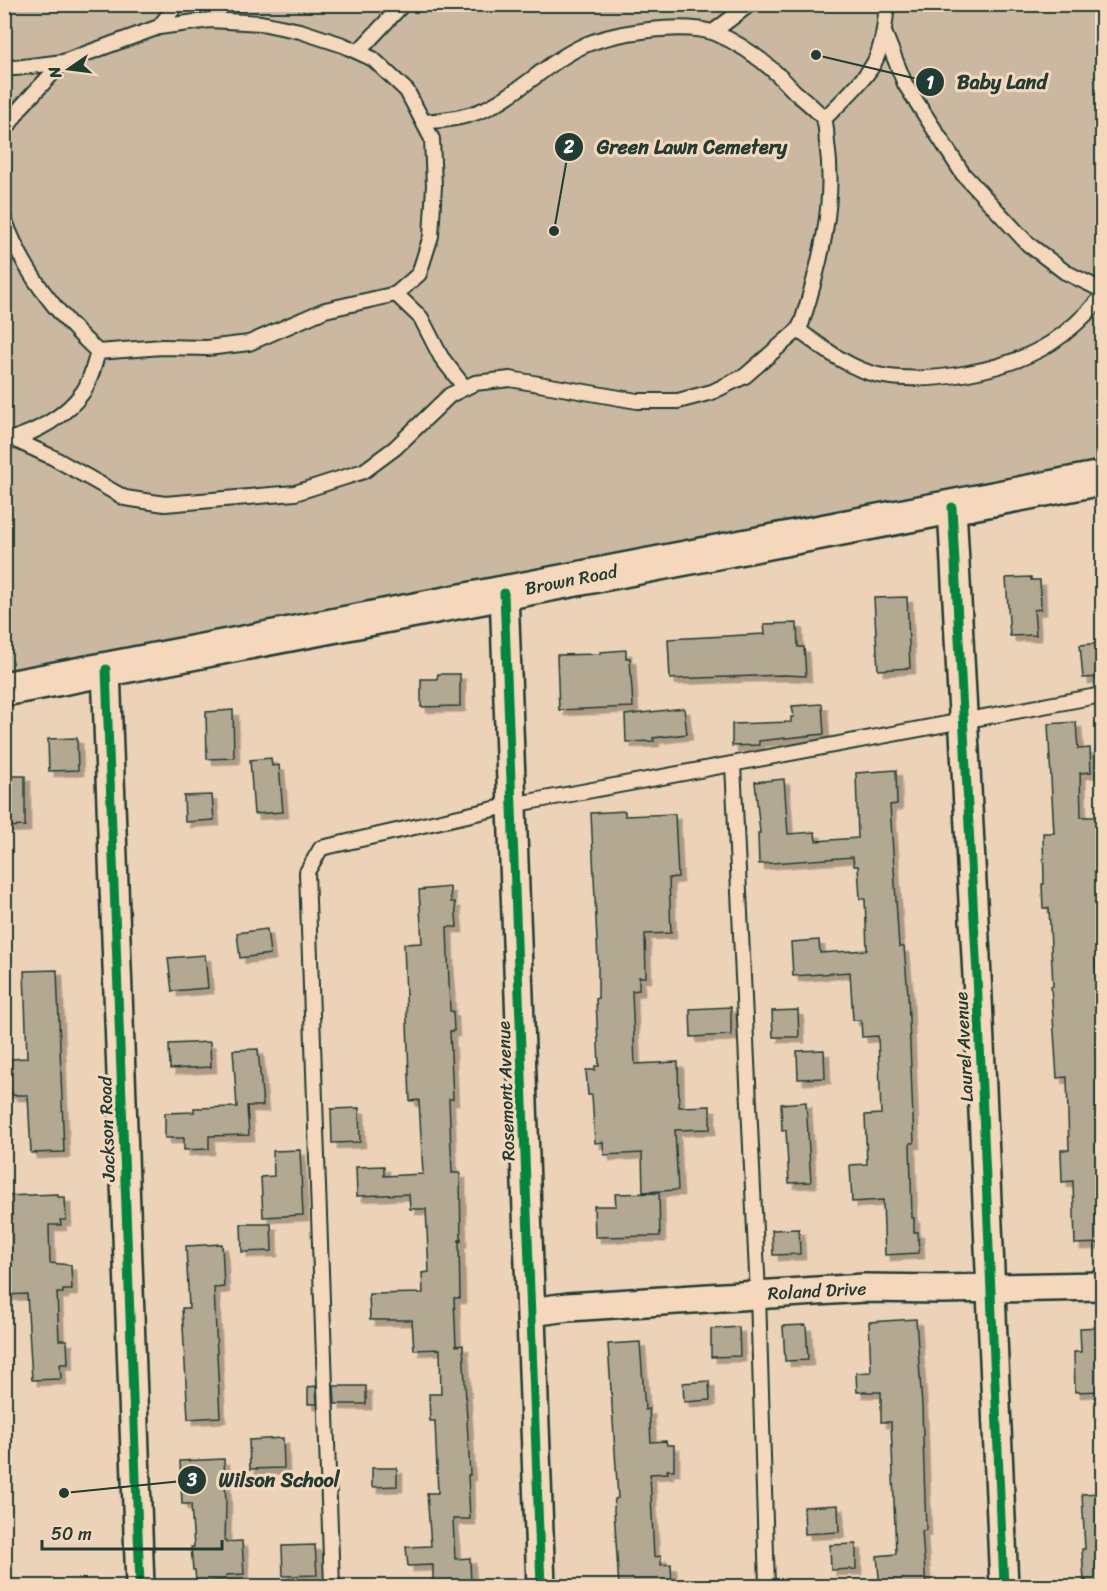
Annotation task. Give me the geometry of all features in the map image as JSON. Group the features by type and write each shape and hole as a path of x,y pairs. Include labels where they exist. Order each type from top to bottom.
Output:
{"main road":[{"name":"Brown Road","path":"4,689 1102,478"}],"street":[{"name":"Laurel Avenue","path":"952,507 992,1288 1004,1587"},
{"name":"Rosemont Avenue","path":"504,594 541,1587"},
{"name":"Jackson Road","path":"106,669 140,1587"},
{"name":"Roland Drive","path":"531,1312 568,1307 864,1288 1102,1286"}],"lane":[{"path":"159,27 177,4"},
{"path":"358,52 403,4"},
{"path":"824,119 874,64 884,32 886,4"},
{"path":"712,32 746,6"},
{"path":"4,67 63,63 159,27 210,20 261,23 310,35 343,45 373,59 407,91 432,139 434,186 431,236 419,274 396,294 325,310 249,343 207,348 162,347 98,352 69,324 33,279 12,240 4,218"},
{"path":"9,441 52,457 125,498 165,504 295,493 364,471 394,448 450,394 474,383 510,379 637,401 678,401 712,392 745,376 798,330 808,304 822,250 828,202 830,160 824,119 778,73 746,48 712,32 674,28 629,32 585,46 550,66 492,106 454,119 423,122"},
{"path":"884,32 905,84 963,174 1028,244 1065,272 1102,290"},
{"path":"4,132 21,107 63,63"},
{"path":"396,294 421,318 441,357 465,388"},
{"path":"798,330 844,361 877,374 916,378 962,373 1013,362 1050,344 1079,323 1102,297"},
{"path":"9,441 52,422 84,391 98,352"},
{"path":"332,1587 307,872 321,848 512,805 964,722 1102,694"},
{"path":"733,765 758,1294 767,1587"}],"shaded area":[{"path":"5,5 1102,5 1102,464 5,674"}],"building":[{"path":"1031,577 1031,580 1040,580 1041,609 1034,610 1036,635 1010,636 1006,578"},
{"path":"907,597 910,668 878,670 874,598"},
{"path":"797,623 798,647 804,647 806,676 670,679 668,639 765,634 764,624"},
{"path":"1102,643 1102,677 1083,678 1080,645"},
{"path":"626,650 626,658 630,658 633,707 559,710 557,655 600,654 600,652"},
{"path":"438,674 460,674 460,706 421,707 421,679 437,679"},
{"path":"822,704 824,734 759,741 759,745 732,746 732,724 791,722 791,717 794,717 792,706"},
{"path":"684,708 687,734 653,738 654,741 626,742 625,715"},
{"path":"233,710 234,758 207,759 206,712"},
{"path":"1076,722 1078,749 1090,748 1091,772 1080,773 1081,817 1102,817 1102,847 1099,847 1100,857 1096,857 1099,895 1102,895 1102,959 1095,959 1098,998 1102,998 1102,1135 1097,1135 1102,1202 1102,1243 1075,1244 1073,1181 1062,1182 1061,1150 1069,1150 1067,1077 1057,1078 1049,908 1043,908 1042,884 1044,884 1043,833 1054,833 1048,724"},
{"path":"77,738 78,770 49,771 48,739"},
{"path":"271,758 272,766 279,765 283,812 254,814 250,760"},
{"path":"896,770 897,804 890,805 899,947 904,947 908,994 914,1143 910,1143 912,1218 914,1218 914,1232 918,1232 919,1253 885,1255 883,1200 852,1202 850,1165 867,1164 865,1115 881,1114 878,1036 862,1037 861,1020 853,1020 850,972 793,976 791,942 819,940 820,953 867,950 865,899 860,899 858,866 854,866 853,857 759,864 758,833 760,833 755,782 784,779 788,834 815,832 816,841 858,838 856,773"},
{"path":"4,776 25,776 25,826 4,827"},
{"path":"212,795 214,820 185,822 184,796"},
{"path":"625,811 625,816 675,814 678,877 669,878 671,933 645,934 646,977 639,977 639,990 632,991 635,1064 678,1062 679,1107 710,1106 710,1129 675,1130 678,1190 643,1192 642,1153 604,1155 603,1142 595,1143 592,1095 588,1095 586,1070 595,1070 595,1066 599,1066 596,999 598,998 598,962 591,813"},
{"path":"450,887 451,902 455,902 457,927 447,927 450,1011 453,1011 454,1031 450,1031 453,1099 449,1099 452,1173 460,1173 461,1241 459,1240 460,1298 454,1298 456,1346 463,1345 470,1475 468,1475 470,1519 453,1519 455,1559 470,1558 471,1587 442,1587 442,1582 433,1582 433,1565 408,1566 406,1547 431,1546 427,1493 438,1493 435,1421 430,1421 429,1394 441,1394 440,1349 414,1350 412,1320 370,1320 369,1294 423,1293 422,1273 429,1272 426,1209 410,1209 409,1194 357,1196 356,1167 384,1166 384,1176 423,1174 419,1100 410,1101 404,944 422,943 419,890"},
{"path":"267,929 270,954 240,958 237,933"},
{"path":"205,955 208,988 172,991 168,958"},
{"path":"57,970 64,1152 31,1153 28,1095 12,1095 12,1092 4,1092 4,1065 11,1065 11,1059 27,1058 24,971"},
{"path":"731,1007 731,1035 691,1037 690,1009"},
{"path":"798,1010 799,1037 773,1037 772,1011"},
{"path":"210,1042 211,1067 170,1069 169,1044"},
{"path":"258,1049 263,1106 247,1106 249,1135 209,1136 209,1149 184,1150 184,1138 165,1138 165,1113 194,1112 194,1108 237,1107 233,1050"},
{"path":"824,1050 825,1078 798,1079 797,1051"},
{"path":"806,1102 811,1182 789,1183 786,1130 782,1131 781,1104"},
{"path":"359,1108 360,1142 332,1143 331,1109"},
{"path":"300,1150 303,1215 263,1217 261,1177 274,1176 273,1151"},
{"path":"659,1193 660,1236 595,1237 594,1206 616,1206 615,1194"},
{"path":"58,1194 58,1197 65,1197 66,1220 60,1220 61,1225 49,1225 50,1263 71,1265 72,1290 57,1293 59,1340 67,1340 68,1364 60,1364 61,1379 32,1380 27,1294 4,1295 4,1196"},
{"path":"241,1224 271,1224 272,1251 242,1252"},
{"path":"799,1229 800,1254 773,1255 772,1230"},
{"path":"222,1244 224,1287 214,1288 220,1417 188,1419 182,1308 189,1308 186,1246"},
{"path":"916,1319 922,1406 926,1530 922,1531 926,1587 880,1587 877,1556 896,1554 891,1422 881,1422 881,1392 857,1392 856,1373 871,1372 869,1322"},
{"path":"806,1325 808,1360 785,1361 783,1326"},
{"path":"739,1327 740,1356 711,1357 711,1329"},
{"path":"1102,1327 1102,1391 1075,1392 1074,1352 1081,1352 1080,1328"},
{"path":"640,1342 645,1410 649,1409 651,1442 666,1441 667,1445 674,1445 674,1470 667,1470 668,1473 650,1474 654,1557 661,1556 661,1565 671,1564 672,1586 619,1587 614,1510 615,1499 618,1498 608,1344"},
{"path":"709,1381 710,1400 684,1402 683,1383"},
{"path":"316,1386 317,1404 308,1404 308,1387"},
{"path":"334,1386 366,1386 366,1404 335,1404"},
{"path":"283,1438 284,1468 250,1469 249,1440"},
{"path":"224,1459 225,1542 242,1541 244,1574 226,1575 226,1580 196,1582 191,1547 194,1547 191,1504 182,1504 180,1461"},
{"path":"372,1468 397,1468 397,1486 372,1487"},
{"path":"1102,1493 1102,1587 1086,1587 1082,1549 1085,1549 1082,1494"},
{"path":"838,1505 839,1532 805,1534 804,1507"},
{"path":"856,1544 856,1569 831,1570 830,1545"},
{"path":"315,1545 317,1575 283,1576 282,1546"}],"cycle path":[{"path":"952,507 977,976 1004,1586"},
{"path":"504,593 541,1586"},
{"path":"106,669 140,1586"}],"place":[{"name":"Baby Land","path":"816,55"},
{"name":"Green Lawn Cemetery","path":"554,231"},
{"name":"Wilson School","path":"64,1493"}]}
